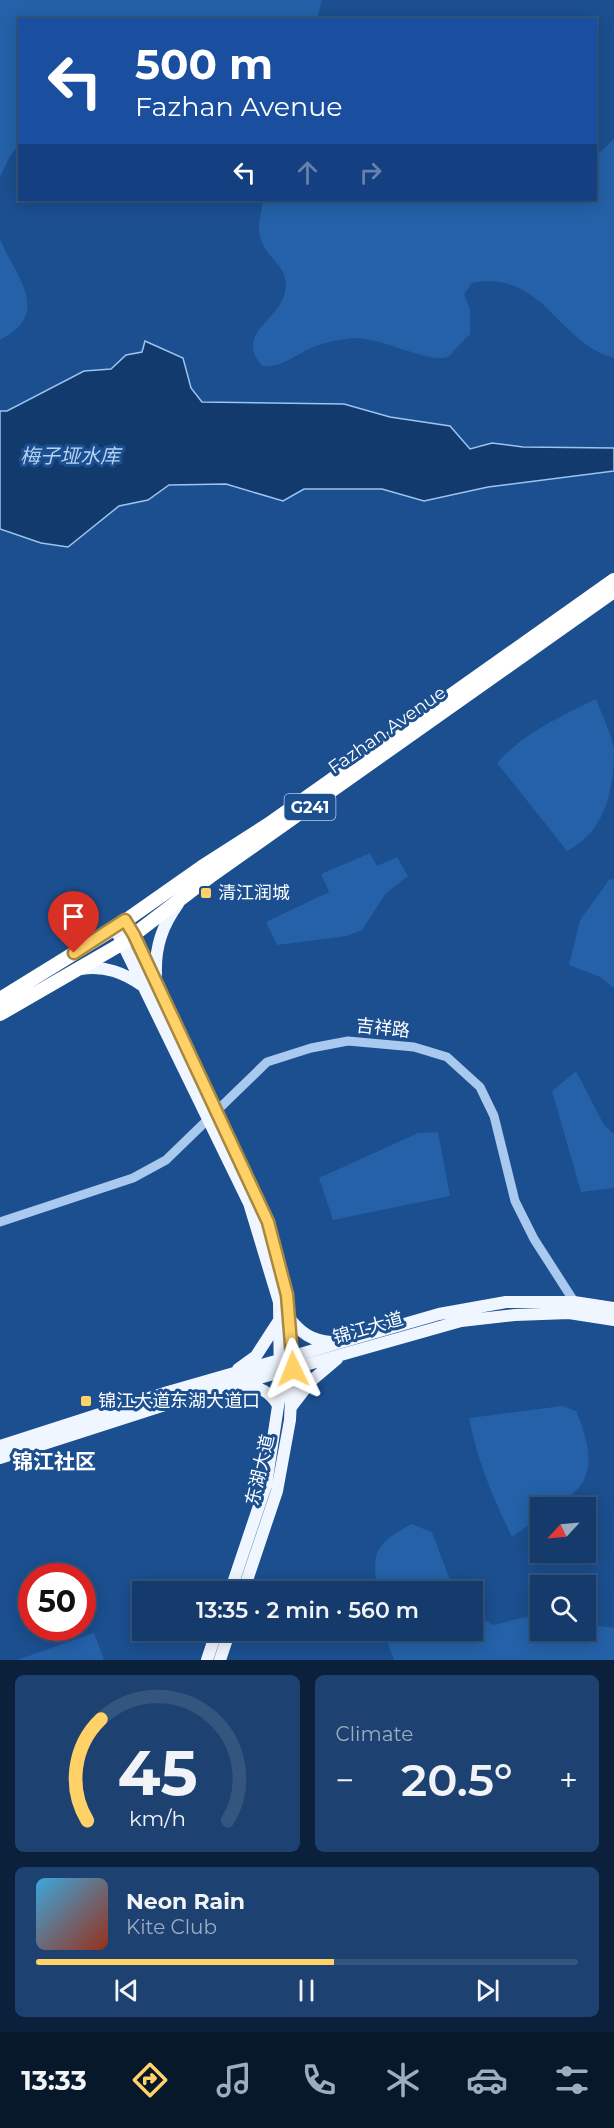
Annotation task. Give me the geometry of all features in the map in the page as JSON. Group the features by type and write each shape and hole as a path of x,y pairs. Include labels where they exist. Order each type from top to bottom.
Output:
{"highway":[{"name":"Fazhan Avenue","path":"0,999 120,924 269,824 614,580"},
{"name":"Fazhan Avenue","path":"0,1014 129,939 184,897 614,591"}],"main road":[{"path":"80,969 94,967 116,971 150,984 159,939 168,919 184,897"},
{"name":"东湖大道","path":"120,924 213,1116 249,1203 284,1319 293,1363 266,1485 234,1581"},
{"name":"锦江大道","path":"0,1446 235,1379 279,1374 293,1363 440,1314 506,1302 574,1302 614,1308"},
{"name":"锦江大道","path":"343,1348 461,1321 515,1315 583,1315 614,1320"},
{"name":"东湖大道","path":"247,1581 277,1491 284,1406 279,1360 284,1319"},
{"path":"284,1319 299,1331 318,1341 343,1348 284,1406 259,1387 235,1379 284,1319"},
{"name":"锦江大道","path":"0,1458 235,1379 279,1360 293,1363"},
{"path":"217,1641 218,1658"},
{"path":"218,1658 225,1641"}],"street":[{"name":"吉祥路","path":"0,1222 133,1178 166,1160 267,1062 311,1048 348,1041 414,1047 447,1057 481,1089 494,1116 515,1201 534,1239 583,1315"}],"shaded area":[{"path":"0,0 322,0 317,18 18,18 18,146 10,156 0,177"},
{"path":"614,139 614,358 594,350 578,338 533,297 516,287 496,282 472,283 464,294 470,309 470,334 448,357 428,357 378,342 354,338 318,345 276,365 262,366 255,354 253,344 255,336 281,302 286,283 281,270 261,240 259,225 263,201 597,201 597,155"},
{"path":"0,239 21,281 28,306 25,318 16,329 0,340"},
{"path":"596,699 614,748 612,779 605,808 599,821 580,843 567,851 497,763 530,734"},
{"path":"370,853 377,866 397,857 408,876 386,893 362,930 347,936 277,945 266,922 329,892 321,874"},
{"path":"614,879 614,988 600,977 569,965 580,920 609,880"},
{"path":"576,1071 604,1125 614,1134 614,1188 581,1192 552,1091"},
{"path":"438,1132 450,1196 333,1220 319,1178 418,1133"},
{"path":"562,1406 576,1411 587,1445 588,1467 585,1478 568,1497 530,1497 530,1524 512,1537 486,1479 469,1418"},
{"path":"411,1524 432,1532 450,1581 376,1581 376,1557 383,1544"},
{"path":"530,1617 530,1641 596,1641 596,1626 614,1628 614,1660 394,1660 387,1641 483,1641 483,1620 493,1625"},
{"path":"96,1638 104,1660 17,1660 71,1641 96,1641"}],"water":[{"name":"梅子垭水库","path":"145,341 183,358 191,388 202,402 344,404 390,417 450,426 470,449 492,443 523,447 614,448 614,471 488,487 424,501 382,489 304,489 283,501 226,484 169,485 148,500 119,506 68,547 41,543 0,529 0,411 7,411 84,371 111,369 126,355 142,352"}],"place":[{"name":"清江润城","path":"206,893"},
{"name":"锦江大道东湖大道口","path":"86,1401"}],"district":[{"name":"锦江社区","path":"54,1461"}],"route":[{"path":"74,953 125,920 134,935 268,1222 287,1295 293,1369"}]}
